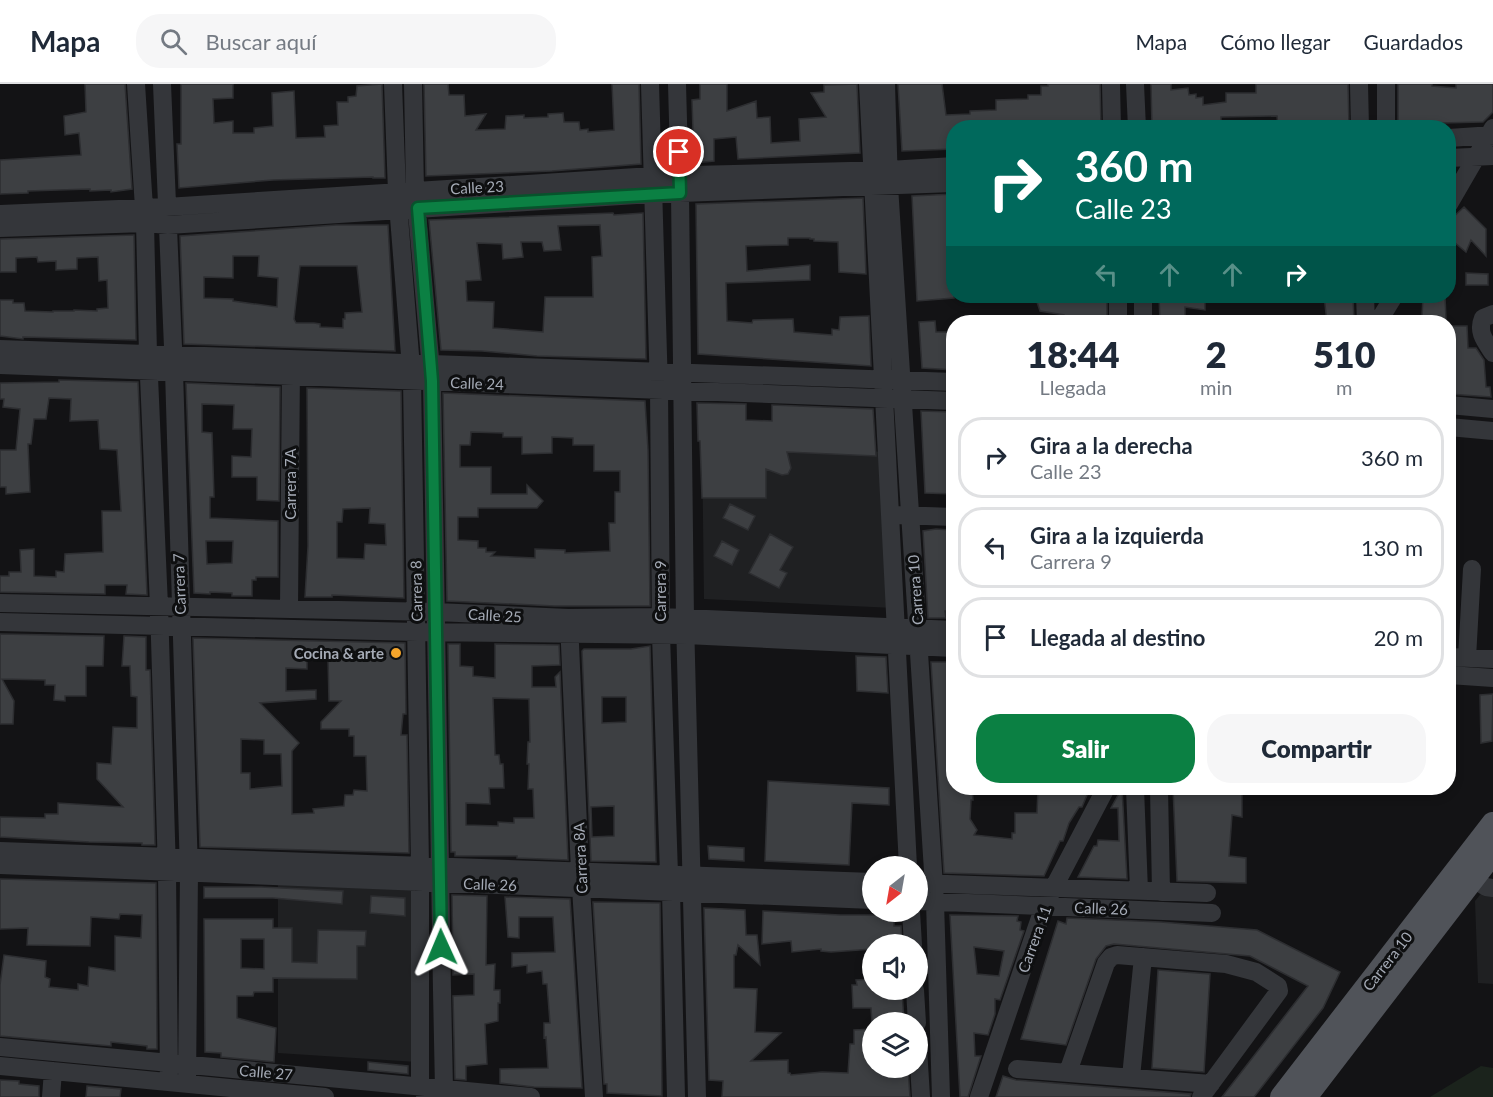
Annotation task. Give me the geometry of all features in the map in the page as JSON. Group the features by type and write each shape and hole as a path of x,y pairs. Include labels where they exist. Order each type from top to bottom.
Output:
{"main road":[{"name":"Carrera 10","path":"1282,1097 1493,824"},
{"name":"Carrera 10","path":"1305,1097 1483,883 1493,852"}],"street":[{"name":"Carrera 7","path":"136,84 144,216 166,864 178,1083"},
{"name":"Carrera 7","path":"162,84 188,865 177,1063"},
{"name":"Carrera 8","path":"393,84 410,197 431,372 440,874 447,1093"},
{"name":"Carrera 8","path":"410,197 413,84"},
{"name":"Carrera 9","path":"650,84 659,380 661,635 676,1097"},
{"name":"Carrera 9","path":"677,84 685,627 697,1097"},
{"name":"Carrera 10","path":"868,84 903,380 909,515 925,751 926,856"},
{"name":"Carrera 10","path":"886,84 880,178 883,379 907,856"},
{"path":"1111,84 1112,120"},
{"path":"1135,84 1137,120"},
{"path":"1359,84 1360,120"},
{"path":"1386,84 1386,120"},
{"path":"1456,137 1492,133 1485,156 1456,195"},
{"path":"1456,158 1485,156"},
{"name":"Calle 23","path":"880,178 946,167"},
{"name":"Calle 23","path":"167,216 410,197 652,185 880,178 946,182"},
{"name":"Calle 23","path":"0,214 167,216 399,210 410,197"},
{"name":"Carrera 8","path":"399,210 412,371 423,1092"},
{"name":"Calle 23","path":"0,228 144,216"},
{"path":"1493,314 1483,318 1480,326 1483,338 1493,353"},
{"name":"Calle 24","path":"0,349 148,362 682,381 884,398 946,401"},
{"name":"Calle 24","path":"0,364 148,362"},
{"name":"Carrera 7A","path":"289,609 291,367"},
{"name":"Calle 24","path":"682,381 883,379 946,381"},
{"path":"1456,406 1493,409"},
{"path":"1456,428 1493,431"},
{"path":"890,515 946,517"},
{"path":"1472,569 1458,657 1493,659"},
{"name":"Calle 25","path":"0,603 436,612 661,635 685,627"},
{"name":"Calle 25","path":"0,622 435,632 569,626 661,617 685,627 896,637 918,637 946,632"},
{"name":"Carrera 8A","path":"569,626 594,1097"},
{"name":"Calle 25","path":"918,637 946,646"},
{"path":"1456,675 1493,678"},
{"path":"902,754 925,751"},
{"name":"Carrera 11","path":"980,1097 1044,906 1102,795"},
{"path":"1134,795 1139,891"},
{"path":"1159,795 1161,892"},
{"name":"Calle 26","path":"0,851 166,864 692,884 862,899"},
{"name":"Calle 26","path":"0,865 166,864"},
{"name":"Calle 26","path":"692,884 862,882"},
{"name":"Calle 26","path":"928,893 1053,888 1207,893"},
{"name":"Calle 26","path":"928,893 1044,906 1212,913"},
{"name":"Carrera 10","path":"928,920 941,1097"},
{"path":"1017,1069 1131,1077 1206,1091 1277,996 1278,986 1256,972 1226,964 1117,954 1106,963 1068,1072"},
{"path":"1131,1077 1143,957"},
{"name":"Calle 27","path":"0,1047 177,1063 423,1092 531,1097"},
{"name":"Calle 27","path":"0,1066 178,1083 250,1093 325,1097"},
{"path":"51,1097 53,1071"},
{"path":"920,1078 921,1097"}],"shaded area":[{"path":"702,438 882,452 894,608 704,599"},
{"path":"1493,879 1493,984 1478,983 1475,901"},
{"path":"278,884 415,889 417,1062 278,1053"},
{"path":"1481,1066 1493,1068 1493,1097 1430,1097"}],"building":[{"path":"85,84 125,84 132,189 111,192 111,190 90,191 90,189 0,194 0,160 81,155 79,133 65,135 64,116 86,112"},
{"path":"181,84 233,84 233,98 213,99 214,123 233,121 233,133 254,133 254,128 273,126 272,93 294,91 296,138 325,137 324,126 338,125 337,102 348,102 348,97 356,96 357,86 382,84 385,178 273,180 179,188 177,144 181,144"},
{"path":"424,84 448,84 449,95 464,95 465,116 486,114 476,130 505,129 506,116 548,117 548,114 563,113 564,122 579,122 580,130 588,129 588,132 614,130 612,84 639,84 641,164 552,171 426,176"},
{"path":"700,84 727,84 727,111 756,101 757,118 770,117 771,143 800,141 799,119 826,117 811,93 824,92 824,85 857,84 860,153 738,159 736,137 714,139 714,161 694,163 692,100 700,99"},
{"path":"898,84 942,84 946,115 996,110 996,100 1028,99 1028,95 1041,95 1041,86 1048,86 1048,84 1100,84 1101,120 946,120 946,149 902,151"},
{"path":"1151,84 1171,84 1171,90 1188,88 1189,95 1196,94 1196,98 1203,97 1203,105 1226,102 1226,93 1256,93 1256,84 1348,84 1349,120 1277,120 1277,116 1221,117 1221,120 1152,120"},
{"path":"1398,84 1432,84 1432,86 1456,88 1456,84 1493,84 1493,112 1483,122 1398,120"},
{"path":"946,194 946,299 917,301 912,196"},
{"path":"863,198 866,274 839,272 838,242 788,238 788,245 746,246 747,271 810,265 810,280 726,283 727,321 752,323 753,320 793,319 794,332 832,335 832,329 839,330 840,317 869,316 871,366 698,354 696,204"},
{"path":"1464,207 1486,229 1486,256 1471,240 1466,252 1456,244 1456,214"},
{"path":"643,213 646,359 441,350 429,220","holes":["600,225 602,256 592,257 593,297 545,297 543,332 493,328 494,302 467,301 466,281 481,280 477,243 502,244 503,259 523,257 521,242 542,242 544,251 561,250 558,226"]},
{"path":"336,225 388,225 395,351 184,344 180,236","holes":["233,256 259,256 258,276 278,278 277,307 233,301 233,299 204,298 204,277 233,278","300,266 357,266 362,312 345,313 343,328 320,327 320,324 314,323 296,323 294,319"]},
{"path":"134,235 136,340 23,337 23,339 0,336 0,300 24,303 25,311 97,311 97,309 108,308 107,280 99,281 98,257 77,258 77,269 56,270 56,261 38,262 37,257 16,258 16,272 0,272 0,239"},
{"path":"1466,273 1488,274 1488,285 1466,285"},
{"path":"1037,303 1107,303 1107,315 1064,315 1040,311"},
{"path":"1159,303 1205,303 1205,310 1185,307 1185,315 1160,315"},
{"path":"1325,303 1353,303 1354,315 1326,315"},
{"path":"1423,303 1445,303 1446,315 1422,315"},
{"path":"935,321 936,332 946,332 946,370 922,368 919,322"},
{"path":"1456,326 1467,326 1468,348 1476,348 1484,360 1486,387 1490,387 1491,397 1456,394"},
{"path":"59,380 138,382 147,595 126,594 127,585 105,585 105,594 0,592 0,576 9,576 9,572 21,572 20,550 34,549 34,576 56,577 56,571 64,572 65,554 103,552 102,511 121,511 117,450 100,449 98,420 70,421 71,399 49,398 46,419 34,419 31,444 28,444 30,492 6,494 6,487 0,487 0,450 16,450 20,409 3,407 4,399 0,399 0,383 59,382"},
{"path":"186,383 280,387 279,501 257,500 257,477 232,477 232,456 251,457 252,429 233,429 234,405 202,404 202,432 212,433 214,497 210,497 210,518 278,521 278,577 256,577 256,580 252,580 252,596 232,596 232,593 194,593","holes":["206,541 233,541 232,563 207,564"]},
{"path":"307,388 401,391 404,598 332,595 332,597 305,597 308,546","holes":["370,508 369,523 385,524 386,545 365,544 364,559 337,558 337,522 342,522 343,509"]},
{"path":"443,393 645,401 648,450 650,606 555,606 447,601","holes":["471,432 503,433 503,437 522,437 522,454 552,453 552,437 573,438 573,445 594,445 594,471 620,471 620,492 615,492 615,523 609,523 610,551 565,553 565,550 535,549 535,558 491,556 495,552 486,552 486,548 478,548 478,541 458,540 458,517 478,517 478,508 537,508 543,501 527,485 527,494 491,494 491,467 460,467 460,445 470,445"]},
{"path":"697,403 746,404 746,420 772,421 772,405 873,409 876,456 787,452 791,468 788,474 782,475 766,469 766,498 702,498"},
{"path":"921,411 946,412 946,494 925,493"},
{"path":"730,504 755,516 748,530 723,518"},
{"path":"946,530 946,618 928,618 923,531"},
{"path":"770,534 793,547 780,570 787,573 779,588 749,573"},
{"path":"722,541 739,550 732,565 714,556"},
{"path":"0,634 104,636 103,666 86,666 86,696 65,696 65,701 54,700 55,685 45,685 45,680 2,679 14,701 13,724 0,724"},
{"path":"124,636 146,637 146,670 150,670 155,845 0,837 0,817 45,818 45,814 58,814 58,803 123,807 97,779 97,763 111,764 113,727 137,728 137,697 131,696 130,666 122,666"},
{"path":"193,638 405,643 406,714 403,714 401,735 407,735 409,853 200,847","holes":["328,659 329,701 341,701 321,722 321,729 349,729 349,736 354,736 354,756 366,756 367,791 354,790 353,795 345,795 344,806 313,809 314,813 292,814 292,751 299,743 260,703 316,699 316,690 286,691 286,668 307,669 307,660","241,739 264,740 264,754 281,754 282,786 250,789 250,773 241,773"]},
{"path":"448,644 460,644 460,666 473,667 473,676 495,678 495,644 559,645 560,665 532,666 532,687 556,687 555,677 560,672 568,860 517,858 517,856 455,856 455,852 451,852","holes":["493,698 529,699 528,789 533,789 534,818 514,818 514,823 498,822 498,826 466,825 466,803 490,804 489,788 504,788 503,764 500,764 499,755 495,755"]},
{"path":"650,646 656,862 591,861 582,651 584,649 631,649","holes":["602,697 626,697 626,722 602,723","614,806 614,836 592,837 591,807"]},
{"path":"856,656 886,657 888,693 857,691"},
{"path":"931,662 946,662 946,795 973,795 970,819 977,830 974,835 1012,839 1012,833 1015,833 1015,813 1037,813 1038,795 1087,795 1082,807 1079,807 1069,823 1063,841 1060,841 1044,876 944,873"},
{"path":"1493,694 1492,741 1481,743 1480,695"},
{"path":"768,781 889,788 889,805 852,803 849,865 765,861"},
{"path":"1118,795 1122,795 1127,879 1078,877 1094,846 1097,846 1098,840 1119,841 1118,808 1111,808"},
{"path":"1173,795 1242,795 1242,817 1232,815 1229,856 1246,858 1246,883 1177,881"},
{"path":"708,846 744,848 744,861 709,859"},
{"path":"0,879 156,883 157,1049 111,1042 111,1046 0,1036 0,985 4,955 46,961 45,977 50,979 49,987 78,990 78,984 88,986 89,967 115,971 115,936 141,938 142,915 120,914 119,919 91,917 90,946 27,945 28,928 0,929"},
{"path":"204,887 343,891 342,904 273,898 204,898"},
{"path":"452,895 487,896 486,965 495,964 494,990 500,990 498,1021 485,1024 487,1064 466,1066 466,1080 455,1079 453,996 474,995 474,974 453,975"},
{"path":"371,896 405,898 405,916 370,913"},
{"path":"505,897 570,899 582,1088 534,1087 500,1083 500,1069 548,1068 546,1037 544,1038 544,1023 550,1023 547,984 543,984 542,971 527,973 527,965 512,967 512,953 555,952 553,917 519,917 519,938 508,937"},
{"path":"593,902 660,903 662,1096 607,1093 607,1084 604,1084"},
{"path":"704,908 745,910 746,935 757,935 760,965 738,945 736,955 734,955 734,988 757,989 755,1032 781,1033 751,1061 788,1060 788,1073 791,1075 822,1072 848,1073 850,1044 854,1044 854,1030 862,1030 862,1078 909,1078 910,1097 722,1097 723,1081 709,1080"},
{"path":"763,911 862,915 862,922 894,922 894,926 901,926 901,934 862,934 862,950 831,952 821,951 821,949 792,952 791,941 762,944"},
{"path":"950,915 1018,916 1017,921 1021,922 1020,930 1024,931 1000,1000 995,999 995,1014 988,1035 974,1033 975,1056 981,1056 968,1097 960,1097","holes":["974,947 1004,951 999,976 977,974"]},
{"path":"1067,918 1161,922 1257,930 1340,972 1323,1008 1254,1097 1222,1097 1308,986 1250,956 1114,944 1106,946 1096,959 1066,1045 1021,1039 1058,921 1066,924"},
{"path":"204,919 273,919 273,928 292,928 292,962 317,963 318,930 366,931 365,946 357,946 357,979 273,978 273,992 254,992 253,996 237,996 237,1018 276,1028 274,1062 221,1057 221,1053 205,1052","holes":["241,939 264,939 264,969 241,968"]},
{"path":"1158,970 1210,974 1204,1072 1152,1068"},
{"path":"856,980 862,980 862,1000 903,1000 903,1012 871,1012 871,1008 853,1008 852,985 857,985"},
{"path":"368,1062 408,1066 408,1074 368,1070"},
{"path":"1003,1076 1016,1080 1191,1094 1190,1097 996,1097"},
{"path":"0,1080 19,1081 19,1084 39,1086 39,1097 0,1097"},
{"path":"87,1086 121,1089 120,1097 86,1097"}],"place":[{"name":"Cocina & arte","path":"396,653"}],"route":[{"path":"441,947 432,381 418,208 680,193 679,152"}]}
